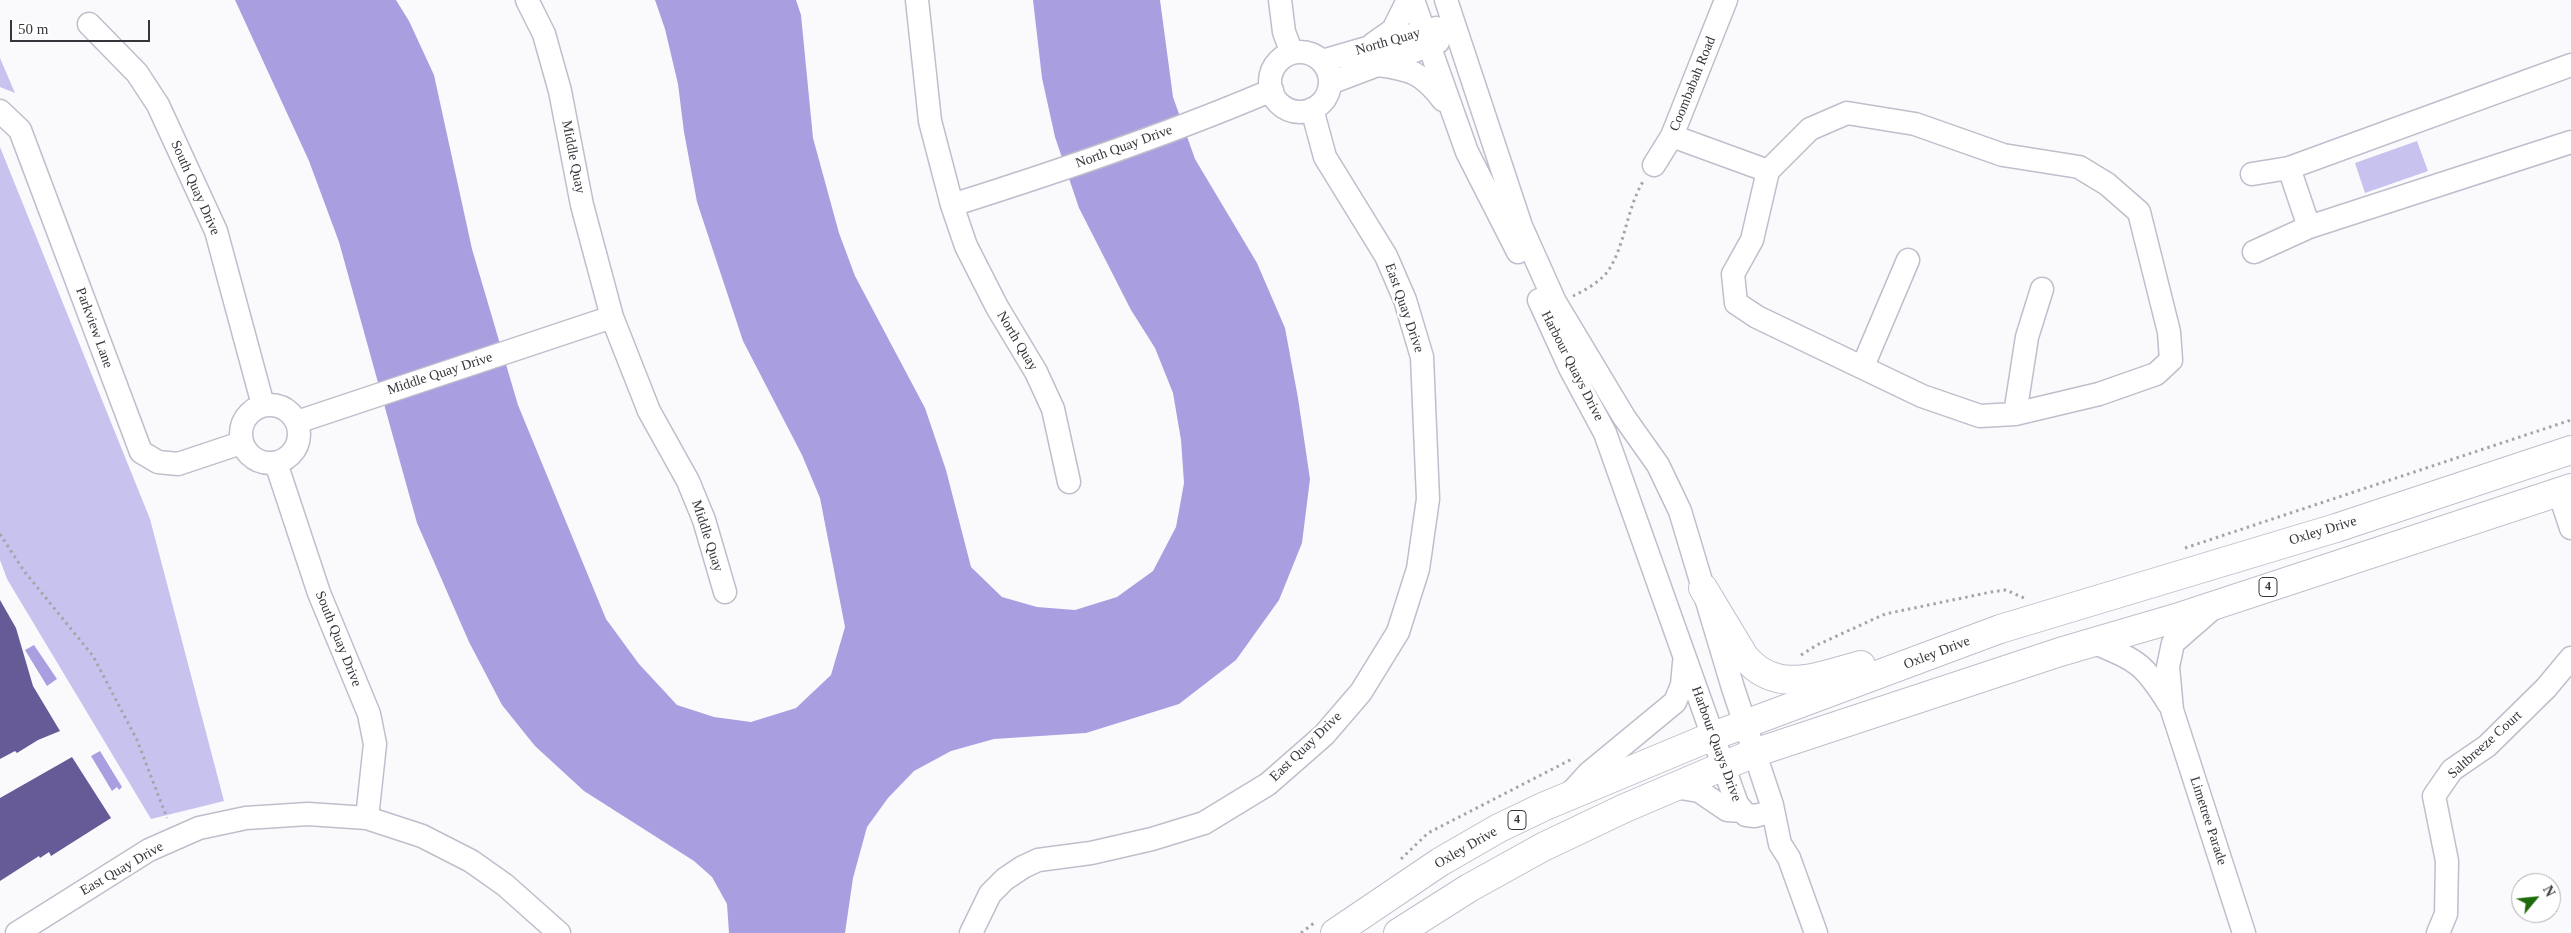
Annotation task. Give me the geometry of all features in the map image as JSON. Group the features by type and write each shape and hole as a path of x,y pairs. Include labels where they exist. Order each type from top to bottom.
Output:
{"main road":[{"name":"Oxley Drive","path":"1336,933 1457,853 1499,828 1568,796 1713,736 2000,629 2336,528 2571,450"},
{"name":"4","path":"1398,933 1469,888 1542,846 1674,787 1754,754 2093,642 2220,603 2565,490"},
{"path":"2336,528 2344,541 2359,540 2497,498 2514,496 2532,501"},
{"path":"1703,588 1751,664 1760,672 1780,680 1805,679 2000,629"}],"street":[{"name":"Middle Quay","path":"527,0 544,34 560,91 582,205 612,316 649,411 688,482 704,520 725,592"},
{"name":"North Quay","path":"917,0 930,121 952,205 966,246 997,307 1036,372 1053,409 1069,482"},
{"path":"1280,0 1284,32 1292,53"},
{"path":"1408,0 1392,30 1381,40 1371,57 1420,75 1432,86 1451,111"},
{"name":"Harbour Quays Drive","path":"1413,0 1425,39 1467,152 1510,236 1570,368 1605,432 1737,804 1746,815 1755,816 1773,810 1754,754 1680,511 1658,464 1624,417 1555,302 1521,226 1446,0"},
{"name":"Coombabah Road","path":"1654,165 1672,136 1726,0"},
{"name":"South Quay Drive","path":"90,24 137,73 158,105 216,231 263,406"},
{"name":"North Quay","path":"1322,61 1371,57 1455,28"},
{"path":"1292,53 1308,53 1322,61 1328,71 1330,83 1323,101 1312,109 1302,112 1292,110 1279,102 1272,90 1270,78 1274,67 1282,58 1292,53"},
{"name":"North Quay","path":"1330,83 1371,57"},
{"path":"2252,174 2289,168 2569,71"},
{"name":"North Quay Drive","path":"952,205 1042,176 1204,119 1272,90"},
{"name":"East Quay Drive","path":"971,933 990,894 1005,880 1038,860 1092,853 1152,840 1204,822 1268,784 1324,735 1361,692 1398,632 1418,569 1428,499 1422,357 1404,300 1386,256 1325,156 1312,109"},
{"name":"Parkview Lane","path":"0,111 20,130 141,452 158,462 178,464 241,443"},
{"path":"1847,113 1915,124 2003,155 2079,167 2107,184 2139,212 2169,332 2171,360 2156,374 2099,394 2015,414 1980,416 1922,396 1863,366 1757,318 1736,303 1733,274 1752,240 1768,172 1810,130 1847,113"},
{"path":"1672,136 1768,172"},
{"path":"2254,252 2309,228 2571,142"},
{"path":"2289,168 2309,228"},
{"path":"1863,366 1908,260"},
{"path":"2015,414 2027,337 2042,289"},
{"name":"Middle Quay Drive","path":"296,422 612,316"},
{"path":"263,406 281,407 290,412 299,431 297,446 292,454 276,463 266,464 254,459 246,452 241,443 240,432 245,418 252,410 263,406"},
{"name":"South Quay Drive","path":"276,463 319,593 369,714 375,744 367,818"},
{"path":"2565,490 2571,528"},
{"name":"Limetree Parade","path":"2220,603 2173,643 2168,667 2172,710 2244,933"},
{"name":"Limetree Parade","path":"2093,642 2140,664 2154,681 2172,710"},
{"path":"1568,796 1589,773 1675,702 1682,685 1684,657"},
{"name":"Saltbreeze Court","path":"2438,933 2446,914 2447,861 2434,796 2452,770 2487,746 2546,688 2571,658"},
{"path":"1674,787 1699,790 1727,810 1742,811"},
{"path":"1773,810 1780,844 1789,858 1816,933"},
{"name":"East Quay Drive","path":"17,933 149,850 199,828 255,818 308,814 367,818 422,836 471,861 505,885 559,933"}],"path":[{"path":"1568,298 1588,288 1610,269 1637,192 1654,165"},
{"path":"0,534 24,571 92,656 137,740 167,818"}],"shaded area":[{"path":"235,0 396,0 409,21 434,75 472,249 518,405 606,619 639,664 677,705 714,717 751,722 796,708 831,675 845,627 820,498 802,455 743,341 697,202 684,132 678,84 665,29 655,0 796,0 801,15 813,138 839,233 855,276 925,408 946,470 971,567 1002,597 1037,607 1075,610 1117,597 1153,571 1176,527 1184,483 1181,440 1173,393 1155,348 1131,310 1079,208 1055,137 1042,78 1033,0 1160,0 1173,97 1195,159 1257,263 1285,328 1310,479 1302,543 1279,600 1236,660 1179,704 1086,733 994,739 951,751 914,771 888,798 867,827 853,878 845,933 729,933 727,904 712,877 694,861 584,791 535,746 502,705 469,642 417,523 339,242 309,161"},
{"path":"0,58 15,93 0,87"},
{"path":"2417,141 2428,171 2365,193 2355,163"},
{"path":"0,147 150,519 224,801 151,819 7,579 0,560"},
{"path":"34,645 57,679 47,686 25,650"},
{"path":"100,751 122,787 119,790 117,787 112,791 91,756"}],"building":[{"path":"0,600 16,628 33,686 60,731 38,740 17,753 15,751 0,759"},
{"path":"72,757 111,818 51,856 49,852 40,858 39,856 0,881 0,798"}]}
